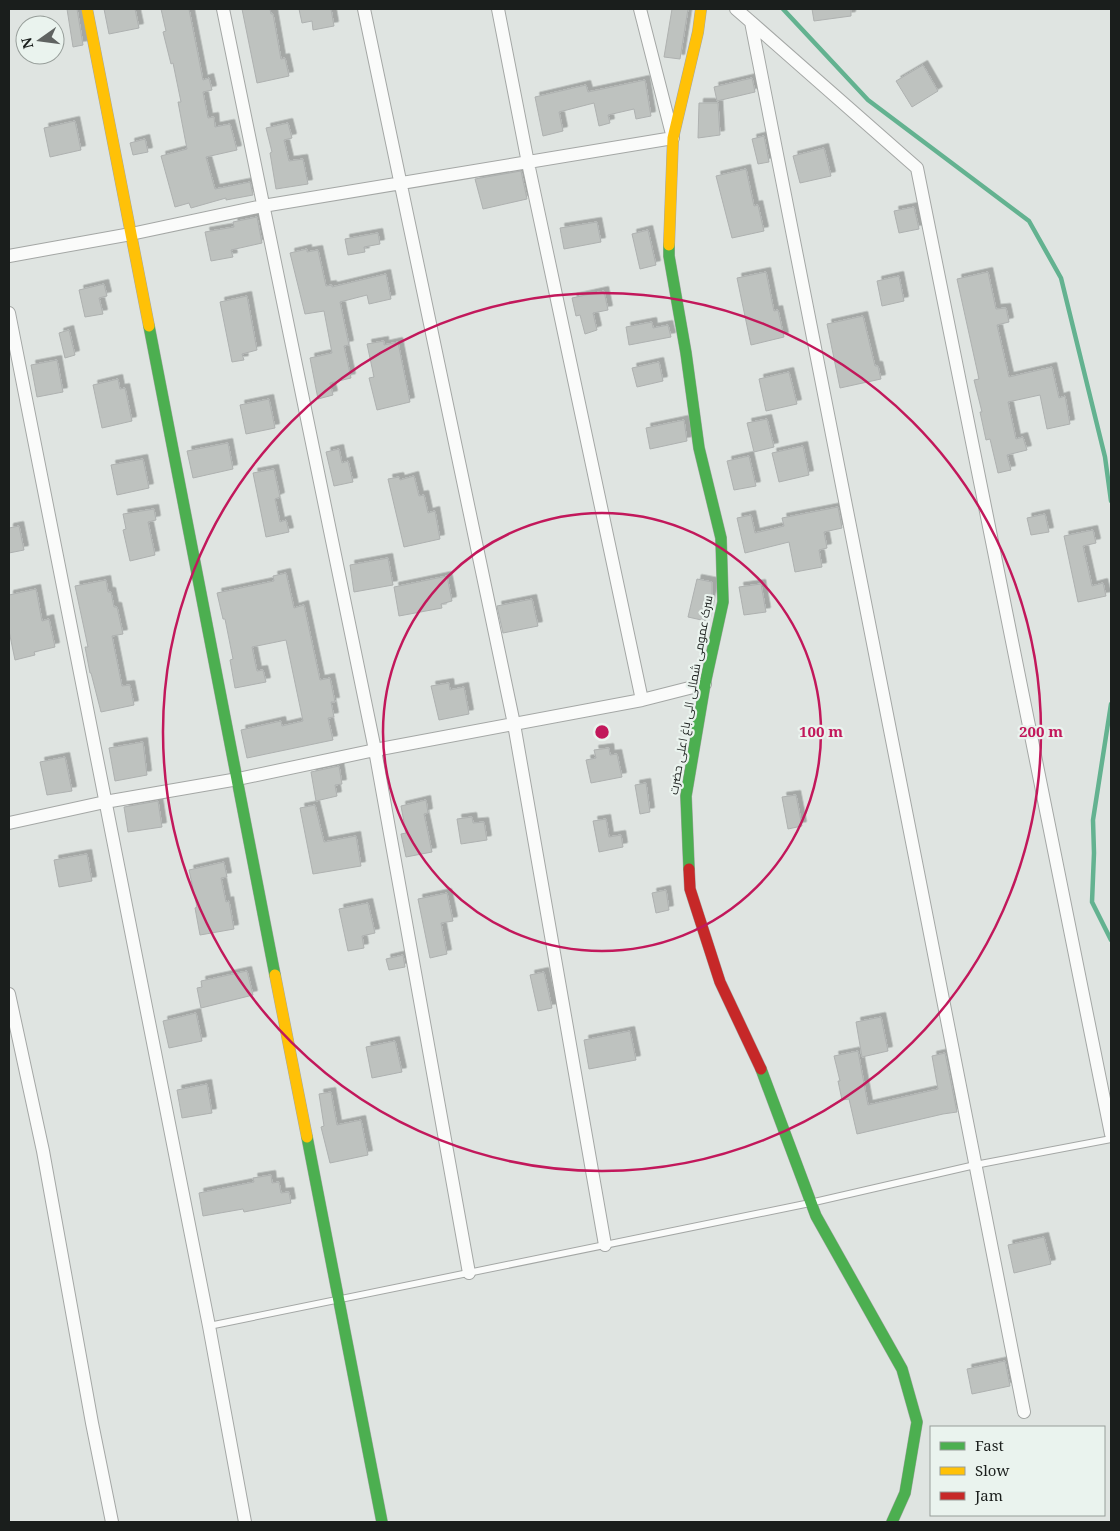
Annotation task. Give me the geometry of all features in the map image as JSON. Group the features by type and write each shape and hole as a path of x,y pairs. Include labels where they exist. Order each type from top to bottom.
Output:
{"street":[{"path":"87,9 382,1522"},
{"path":"223,9 375,750 469,1273"},
{"path":"364,9 514,724 605,1245"},
{"path":"498,9 528,163 642,700"},
{"path":"9,256 131,234 263,206 673,138 640,9"},
{"name":"سرک عمومی شمالی الی باغ اعلی حضرت","path":"701,9 698,32 673,138 669,256 686,353 699,448 722,538 723,602 705,684 686,796 690,890 720,982 759,1063 816,1216 902,1369 917,1422 905,1493 892,1522"},
{"path":"736,9 917,168 1111,1134"},
{"path":"751,22 1024,1412"},
{"path":"9,313 209,1326 245,1522"},
{"path":"9,823 105,802 238,779 375,750 642,700 705,684"},
{"path":"9,994 43,1151 92,1423 112,1522"}],"lane":[{"path":"209,1326 810,1202 975,1165 1111,1139"}],"building":[{"path":"67,9 77,9 83,45 73,47"},
{"path":"104,9 135,9 139,28 109,34"},
{"path":"161,9 189,9 203,80 209,78 212,90 203,92 208,118 214,117 215,127 230,124 237,150 206,157 215,189 250,182 253,195 226,200 226,198 191,208 189,203 175,207 161,156 187,149 178,102 181,102 173,63 171,64 163,32 166,31"},
{"path":"242,9 270,9 271,14 273,14 281,59 285,58 289,76 257,83"},
{"path":"299,9 331,9 334,26 313,30 312,21 302,23"},
{"path":"672,9 688,9 680,59 664,57"},
{"path":"812,9 851,9 851,16 814,21"},
{"path":"923,65 938,91 912,107 896,81"},
{"path":"752,78 755,92 717,101 714,87"},
{"path":"645,80 651,116 636,119 634,109 608,115 610,123 599,126 594,103 559,112 563,131 543,136 535,97 586,85 588,92"},
{"path":"699,103 718,103 720,135 698,138"},
{"path":"75,121 81,150 50,157 44,128"},
{"path":"288,123 292,138 284,140 289,161 303,159 308,184 276,189 270,153 272,152 266,128"},
{"path":"764,136 769,162 758,164 752,139"},
{"path":"145,139 148,152 133,155 130,143"},
{"path":"824,148 831,176 800,183 793,156"},
{"path":"746,169 754,206 758,205 764,231 732,238 716,176"},
{"path":"521,171 527,199 483,209 475,179"},
{"path":"914,207 919,229 899,233 894,211"},
{"path":"257,217 262,243 231,250 233,257 211,261 205,232 234,227 233,222"},
{"path":"597,222 601,242 564,249 560,228"},
{"path":"648,230 656,265 640,269 632,234"},
{"path":"378,233 380,244 364,247 365,252 348,255 345,239"},
{"path":"307,249 307,252 318,250 326,286 332,285 332,287 386,274 391,299 369,304 367,295 340,302 349,345 344,346 351,378 330,383 333,395 318,399 310,358 332,353 324,311 305,314 290,253"},
{"path":"766,272 774,311 778,310 784,337 751,345 737,278"},
{"path":"988,272 996,309 1006,308 1009,322 997,325 1009,377 1052,367 1059,398 1065,396 1070,424 1047,429 1040,395 1008,402 1016,439 1023,437 1027,450 1007,455 1011,470 998,473 990,439 986,440 980,412 982,412 974,380 979,379 957,279"},
{"path":"899,276 904,301 882,306 877,281"},
{"path":"104,284 107,296 99,298 103,314 85,317 79,290"},
{"path":"604,291 608,310 593,313 597,330 585,334 580,315 576,316 572,298"},
{"path":"247,296 257,350 242,354 244,360 232,362 220,302"},
{"path":"863,316 875,366 878,366 881,379 840,388 827,324"},
{"path":"652,322 653,328 668,325 671,337 629,345 626,327"},
{"path":"69,330 75,355 65,358 59,333"},
{"path":"384,341 384,345 398,342 410,402 377,410 369,378 374,377 367,344"},
{"path":"57,360 63,392 37,397 31,365"},
{"path":"659,362 663,381 637,387 632,368"},
{"path":"789,372 797,404 766,411 759,379"},
{"path":"118,379 120,389 125,388 132,421 102,428 93,385"},
{"path":"269,399 275,428 246,434 240,405"},
{"path":"767,419 774,447 754,452 747,423"},
{"path":"684,420 687,441 650,449 646,428"},
{"path":"228,443 233,469 193,478 187,451"},
{"path":"803,446 809,475 779,482 772,453"},
{"path":"339,449 342,463 348,461 353,482 334,486 326,452"},
{"path":"749,456 756,486 734,490 727,461"},
{"path":"143,459 149,488 117,495 111,465"},
{"path":"274,469 280,497 275,499 280,522 286,520 289,532 266,537 253,473"},
{"path":"414,476 419,496 424,495 428,513 435,511 440,539 404,547 388,479 399,477 400,480"},
{"path":"838,507 842,528 824,532 827,548 819,550 822,567 795,572 789,542 745,553 737,518 751,515 755,533 784,526 782,518"},
{"path":"154,509 156,520 148,522 155,555 130,561 123,530 126,529 123,514"},
{"path":"1045,514 1049,532 1031,535 1027,518"},
{"path":"19,526 24,550 9,553 9,528"},
{"path":"1093,530 1096,543 1083,546 1092,586 1103,583 1106,596 1078,602 1064,536"},
{"path":"388,558 393,585 354,592 350,565"},
{"path":"286,573 294,608 304,605 320,680 330,678 335,702 331,702 334,717 328,718 333,740 247,758 241,730 281,721 282,726 303,721 286,640 252,647 257,671 263,670 266,682 235,688 230,660 233,659 225,619 223,619 217,593 274,581 273,576"},
{"path":"447,576 452,601 441,604 442,608 399,616 394,587"},
{"path":"697,579 712,582 712,593 706,621 688,617"},
{"path":"106,580 114,607 117,607 123,634 112,636 122,686 130,685 134,705 101,712 90,673 85,647 88,647 75,586"},
{"path":"761,584 766,612 744,615 739,587"},
{"path":"36,589 42,621 49,619 55,647 34,652 35,655 15,660 9,631 9,595"},
{"path":"532,599 538,626 503,633 497,606"},
{"path":"449,683 450,690 464,687 469,714 439,720 431,686"},
{"path":"143,742 147,775 115,781 109,748"},
{"path":"609,748 610,755 617,754 622,777 591,783 586,760 596,758 594,750"},
{"path":"65,757 72,791 47,795 40,762"},
{"path":"339,766 342,784 335,785 337,796 316,801 311,772"},
{"path":"646,783 650,812 640,814 635,785"},
{"path":"796,795 802,826 788,829 782,797"},
{"path":"426,800 428,813 424,814 432,852 406,857 401,834 406,833 401,806"},
{"path":"158,801 162,827 128,832 124,807"},
{"path":"315,805 324,842 356,836 361,866 313,874 300,808"},
{"path":"472,817 473,823 484,822 487,840 461,844 457,819"},
{"path":"606,819 609,837 621,835 623,847 599,852 593,821"},
{"path":"87,854 92,881 59,887 54,860"},
{"path":"224,862 227,877 221,878 226,902 229,901 234,929 200,935 195,908 197,907 189,870"},
{"path":"666,890 669,910 656,913 652,893"},
{"path":"447,893 453,921 441,923 447,954 430,958 418,899"},
{"path":"368,903 375,933 362,936 364,948 348,951 339,909"},
{"path":"403,955 405,967 389,970 386,959"},
{"path":"247,971 253,995 201,1008 197,988 202,987 201,981"},
{"path":"544,972 552,1008 538,1011 530,975"},
{"path":"196,1013 202,1041 169,1048 163,1021"},
{"path":"881,1017 888,1051 862,1057 856,1022"},
{"path":"630,1031 636,1060 589,1069 584,1040"},
{"path":"395,1041 402,1072 372,1078 366,1047"},
{"path":"858,1051 868,1105 938,1089 932,1056 945,1053 957,1112 857,1134 849,1099 842,1100 834,1056"},
{"path":"207,1084 212,1113 182,1118 177,1090"},
{"path":"331,1092 337,1125 361,1120 368,1155 330,1163 321,1127 324,1126 319,1094"},
{"path":"271,1175 272,1183 279,1182 281,1193 289,1192 291,1203 244,1212 243,1209 203,1216 199,1193 254,1182 253,1178"},
{"path":"1044,1237 1051,1264 1014,1273 1008,1245"},
{"path":"1005,1361 1010,1386 972,1394 967,1369"}],"waterway":[{"path":"783,9 868,100 1029,221 1061,278 1105,457 1111,501"},
{"path":"1111,704 1093,820 1092,902 1111,940"}],"traffic: fast":[{"path":"669,245 669,256 686,353 699,448 721,538 723,602 705,684 686,796 689,869"},
{"path":"149,326 275,975"},
{"path":"761,1069 816,1216 902,1369 917,1422 905,1493 892,1522"},
{"path":"307,1137 382,1522"}],"traffic: slow":[{"path":"87,9 149,326"},
{"path":"669,245 673,138 698,32 701,9"},
{"path":"275,975 307,1137"}],"traffic: jam":[{"path":"689,869 690,889 720,982 761,1069"}]}
